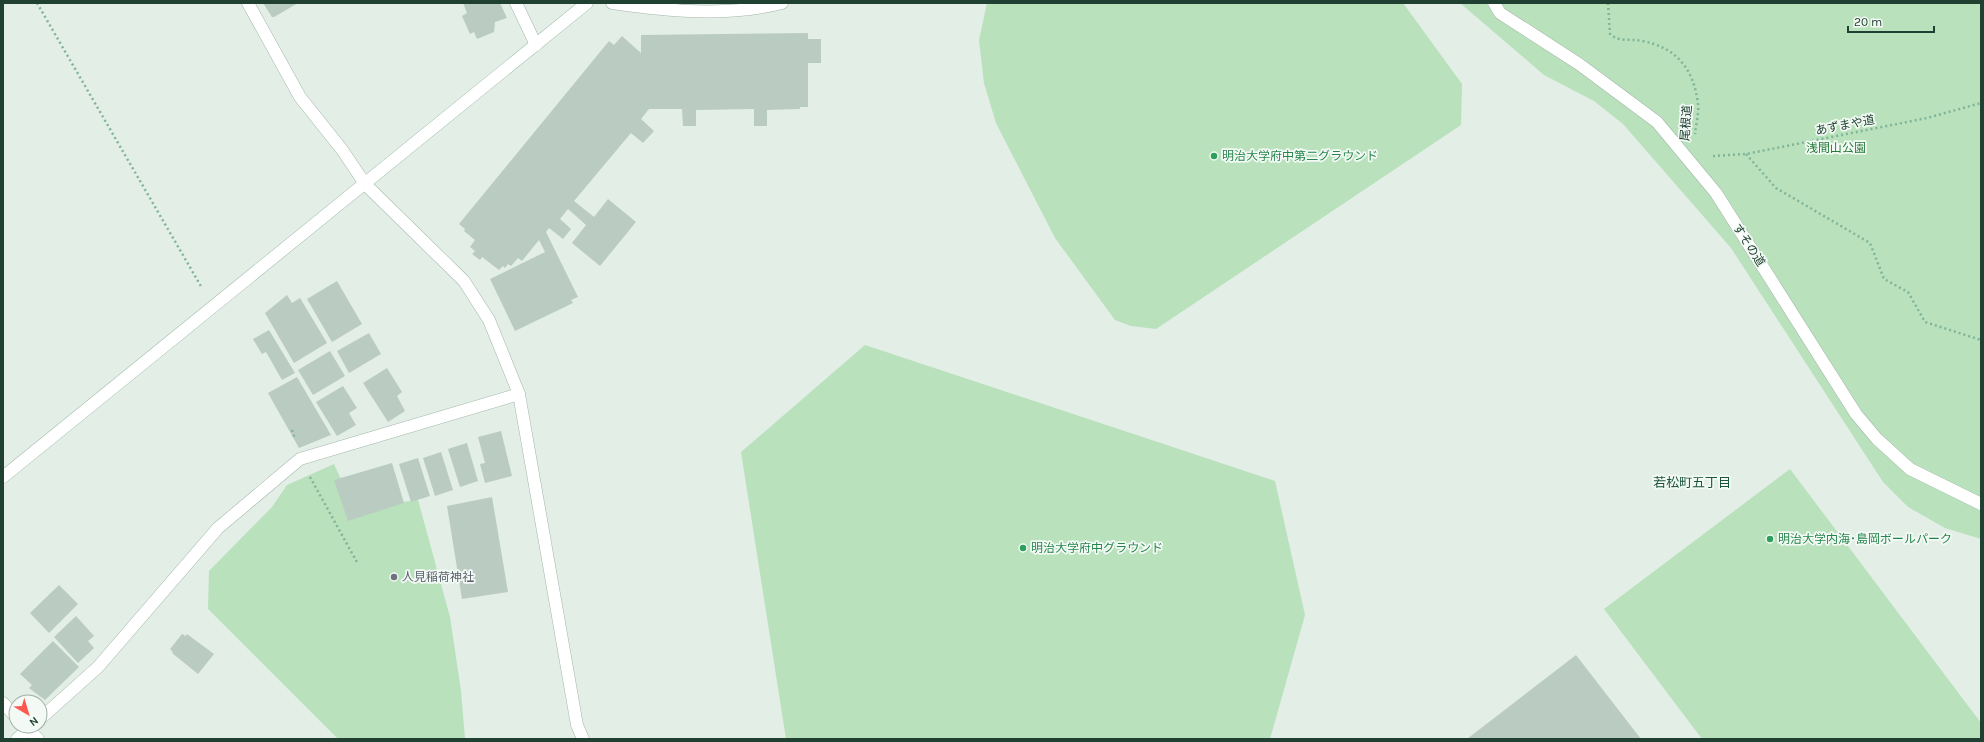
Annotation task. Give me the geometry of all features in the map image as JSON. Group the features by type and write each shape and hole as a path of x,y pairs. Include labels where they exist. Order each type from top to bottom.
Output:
{"street":[{"path":"248,3 300,97 344,152 365,184 464,281 488,320 519,394 577,725 583,739"},
{"path":"516,3 536,45"},
{"path":"3,477 587,3"},
{"path":"612,3 683,10 735,11 756,9 782,3"},
{"name":"すその道","path":"1494,3 1500,13 1579,64 1657,122 1690,157 1716,194 1856,414 1883,445 1910,468 1981,504"},
{"path":"48,712 98,667 218,528 300,459 519,394"}],"path":[{"path":"37,3 213,306"},
{"name":"尾根道","path":"1608,3 1610,34 1616,40 1641,40 1666,48 1684,64 1692,82 1698,104 1690,157"},
{"name":"あずまや道","path":"1690,157 1746,154 1927,118 1981,103"},
{"path":"1746,154 1776,188 1870,243 1884,280 1908,292 1925,322 1981,340"},
{"path":"300,459 358,564"}],"green space":[{"name":"明治大学府中第二グラウンド","path":"987,3 1403,3 1462,84 1461,125 1156,329 1131,326 1115,320 1055,238 996,123 984,83 979,40"},
{"name":"浅間山公園","path":"1460,3 1981,3 1981,539 1945,528 1908,507 1883,482 1731,248 1623,124 1594,101 1544,75"},
{"name":"明治大学府中グラウンド","path":"865,345 1275,481 1305,615 1270,739 786,739 741,452"},
{"path":"334,464 354,508 418,500 450,617 461,691 465,739 340,739 336,737 208,609 209,571 272,507 287,485"},
{"name":"明治大学内海･島岡ボールパーク","path":"1790,469 1981,723 1981,739 1702,739 1604,609"}],"building":[{"path":"263,3 298,3 272,17"},
{"path":"463,3 500,3 507,18 495,22 494,32 477,39 474,32 470,34 462,16 467,13"},
{"path":"808,33 808,39 821,39 821,63 808,63 808,107 800,107 800,109 767,110 767,126 754,126 754,109 696,110 696,126 683,126 682,109 649,109 641,119 654,131 643,143 631,133 574,201 594,217 608,199 636,222 600,266 572,243 586,225 568,209 560,219 571,229 563,239 549,228 546,232 578,297 571,300 573,303 515,331 490,279 545,252 539,240 522,261 518,258 511,266 508,264 505,268 503,266 499,270 482,257 480,260 472,254 475,251 470,247 475,240 464,231 465,229 459,224 609,41 614,45 622,36 641,53 641,35"},
{"path":"337,281 362,324 332,342 307,299"},
{"path":"287,295 292,303 300,298 327,343 294,363 265,313"},
{"path":"269,330 295,373 282,380 266,352 262,354 253,339"},
{"path":"369,333 381,354 349,373 337,351"},
{"path":"330,351 345,376 313,395 298,370"},
{"path":"387,368 402,392 397,396 405,411 388,422 363,383"},
{"path":"297,377 331,435 299,448 268,393"},
{"path":"343,386 357,408 349,413 356,425 337,436 316,402"},
{"path":"501,431 512,476 485,483 480,464 485,463 478,437"},
{"path":"467,443 478,481 460,487 448,449"},
{"path":"441,452 453,490 435,496 423,458"},
{"path":"418,458 430,496 411,502 399,464"},
{"path":"392,463 404,503 348,521 334,480"},
{"path":"492,497 508,592 462,599 447,506"},
{"path":"59,585 78,604 49,633 30,613"},
{"path":"76,616 94,636 88,641 94,648 78,663 54,637"},
{"path":"182,634 186,636 187,634 214,654 198,674 172,653 173,652 170,649"},
{"path":"53,641 79,667 48,697 48,694 37,694 29,688 32,685 20,674"},
{"path":"1576,655 1641,739 1467,739"}],"place":[{"name":"明治大学府中第二グラウンド","path":"1214,156"},
{"name":"明治大学内海･島岡ボールパーク","path":"1770,539"},
{"name":"明治大学府中グラウンド","path":"1023,548"},
{"name":"人見稲荷神社","path":"394,577"}],"district":[{"name":"若松町五丁目","path":"1692,482"}]}
